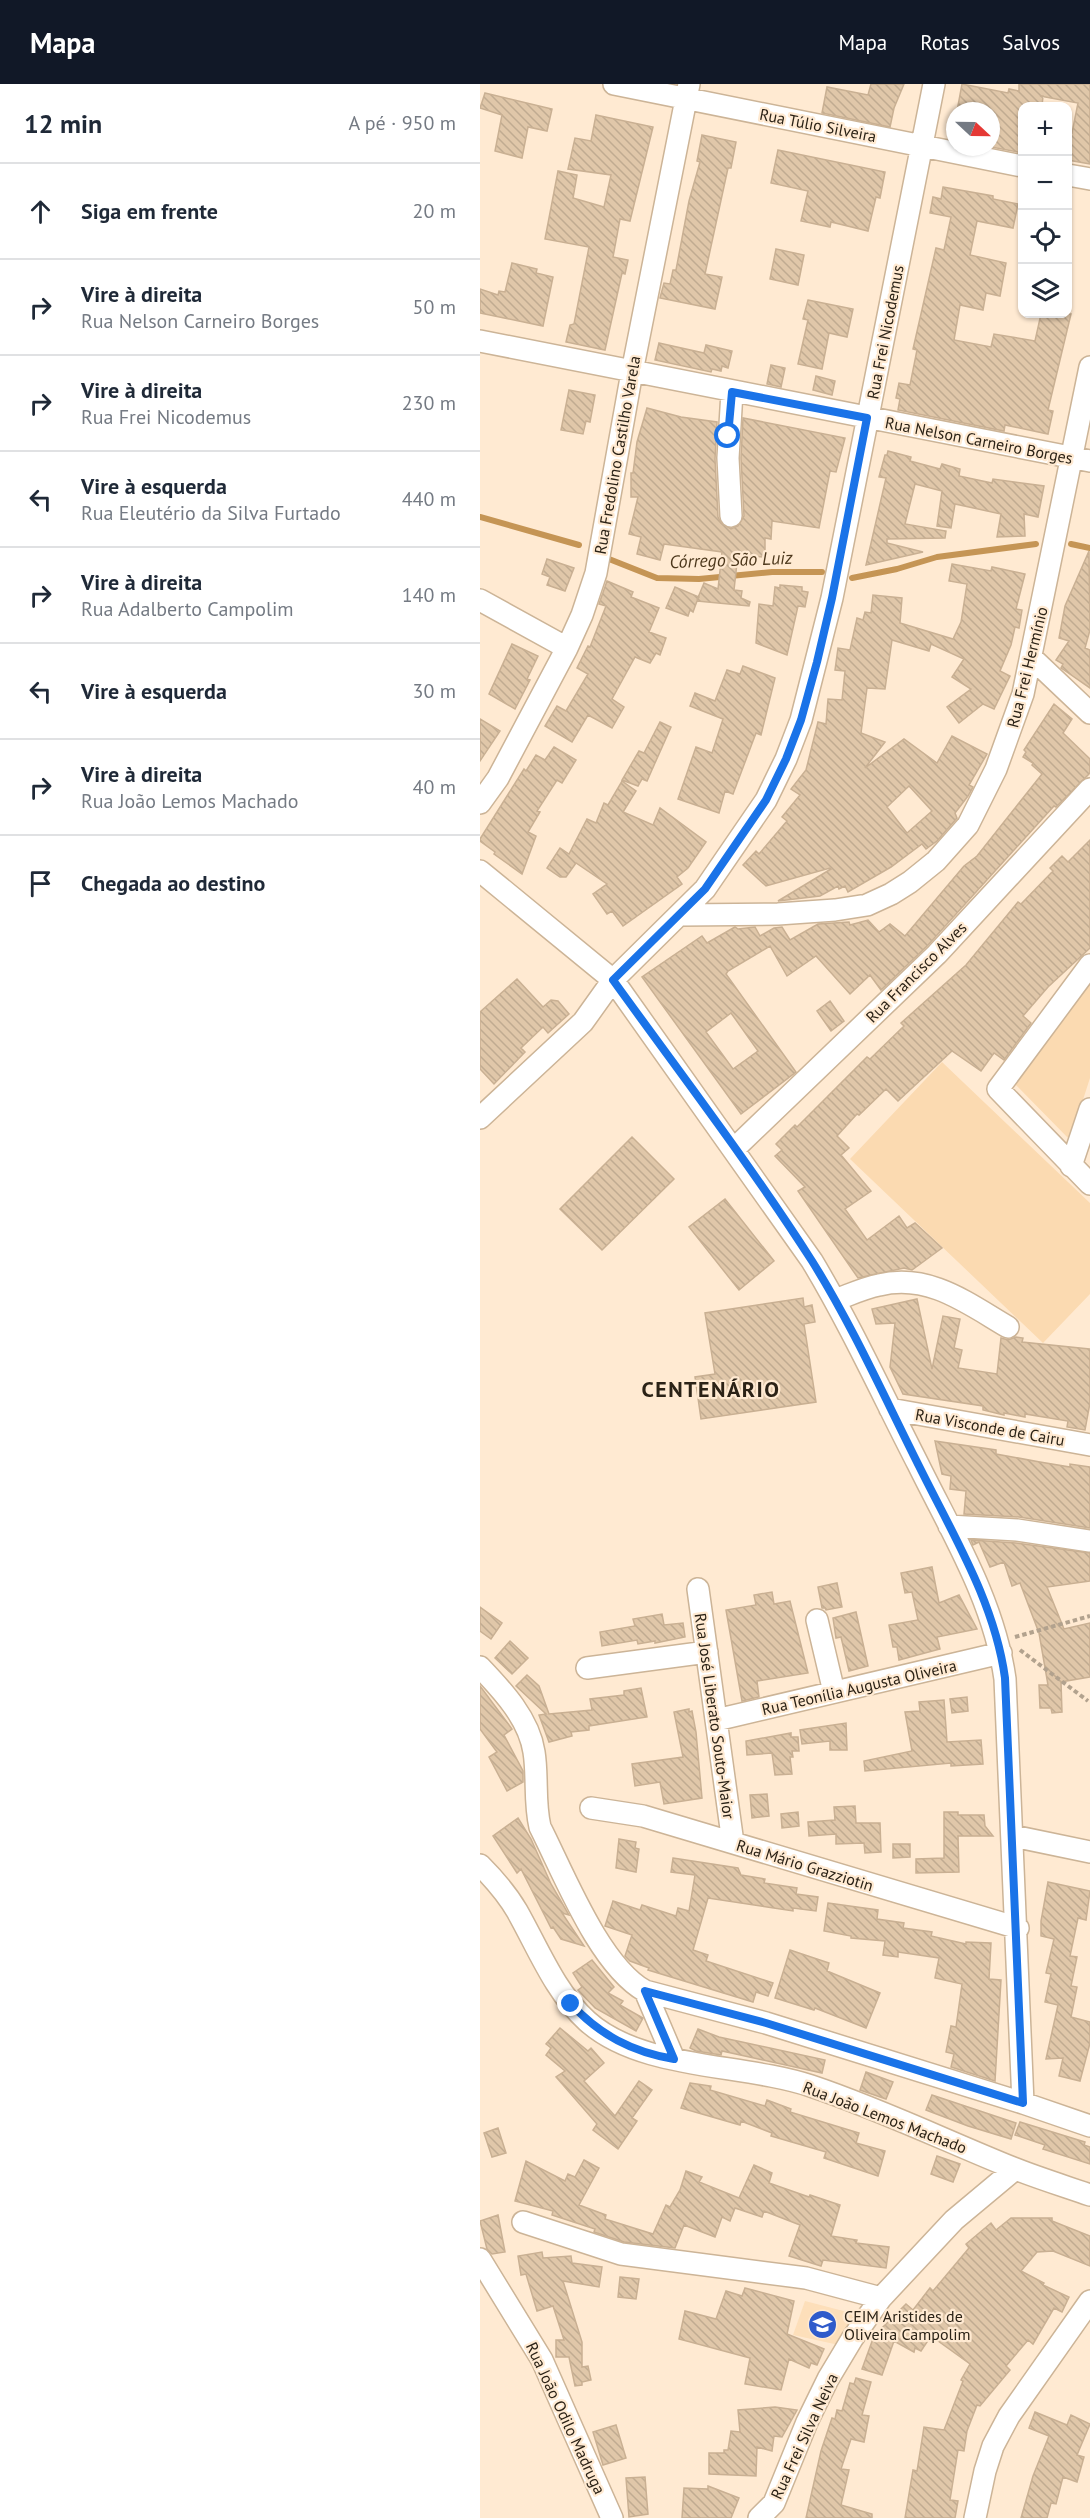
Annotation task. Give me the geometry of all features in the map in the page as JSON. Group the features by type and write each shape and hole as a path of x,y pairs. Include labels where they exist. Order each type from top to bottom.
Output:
{"street":[{"name":"Rua Túlio Silveira","path":"614,84 687,91 922,146 1018,165"},
{"name":"Rua Frei Nicodemus","path":"480,1118 535,1064 583,1022 613,980 705,889 766,800 794,740 817,662 832,598 934,84"},
{"name":"Rua Fredolino Castilho Varela","path":"480,803 498,778 567,648 596,573 632,372 687,91"},
{"path":"1072,176 1090,179"},
{"name":"Rua Nelson Carneiro Borges","path":"480,341 1081,460"},
{"name":"Rua Frei Hermínio","path":"680,915 742,915 835,910 867,905 910,882 944,852 968,825 1010,734 1032,658 1081,460 1090,367"},
{"path":"731,516 728,436 732,392"},
{"path":"480,600 567,648"},
{"path":"1032,658 1090,713"},
{"name":"Rua Francisco Alves","path":"734,1149 945,946 1090,789"},
{"path":"480,871 613,980 807,1253 835,1300 890,1408 1007,1648 1005,1678 1018,1929 1023,2103"},
{"path":"1090,965 998,1089 1090,1184"},
{"path":"1071,1166 1090,1109"},
{"path":"835,1300 877,1285 915,1282 950,1293 1008,1327"},
{"name":"Rua Visconde de Cairu","path":"890,1408 1090,1445"},
{"path":"949,1526 1017,1530 1090,1540"},
{"name":"Rua José Liberato Souto-Maior","path":"698,1589 733,1843"},
{"path":"817,1620 834,1692"},
{"name":"Rua Teonília Augusta Oliveira","path":"716,1719 1007,1648"},
{"path":"587,1668 706,1652"},
{"path":"480,1667 514,1705 527,1729 534,1752 540,1827 594,1934 619,1971 631,1983 645,1991 766,2023 1090,2126"},
{"name":"Rua Mário Grazziotin","path":"591,1808 643,1816 1018,1929"},
{"path":"1013,1836 1090,1852"},
{"name":"Rua João Lemos Machado","path":"480,1865 502,1890 571,2004 588,2022 609,2037 632,2049 674,2059 752,2071 809,2085 1015,2169 1090,2195"},
{"path":"645,1991 674,2059"},
{"name":"Rua Frei Silva Neiva","path":"768,2513 828,2379 852,2339 881,2298 954,2220 1015,2169"},
{"path":"523,2222 621,2254 645,2259 764,2271 806,2278 881,2298"},
{"name":"Rua João Odilo Madruga","path":"480,2259 542,2360 612,2518"},
{"path":"975,2518 985,2471 998,2436 1009,2416 1090,2301"}],"path":[{"path":"1088,1701 1007,1648 1016,1636 1090,1616"}],"shaded area":[{"path":"1090,977 1090,1078 1070,1140 1013,1082"},
{"path":"942,1062 1090,1203 1090,1294 1043,1343 850,1159"},
{"name":"CEIM Aristides de Oliveira Campolim","path":"805,2301 855,2314 839,2345 793,2335"}],"building":[{"path":"871,84 904,84 894,108 890,127 822,113 827,87 868,95"},
{"path":"962,84 1008,93 1009,89 1019,91 1019,84 1090,84 1090,164 1072,161 1072,133 1078,103 1043,97 1042,102 1018,102 1018,152 1000,149 1000,102 959,102"},
{"path":"485,93 552,109 547,131 528,127 522,158 495,151 502,115 480,108"},
{"path":"596,115 653,127 630,221 620,219 613,257 628,260 625,274 622,273 605,350 566,342 570,325 574,324 589,247 545,239 558,171 577,175 573,198 604,207 611,175 568,169 575,138 591,141"},
{"path":"702,135 736,142 731,168 728,168 705,274 722,277 715,309 660,298 664,283 670,284 673,270 676,270 689,201 700,162 697,161"},
{"path":"778,150 885,172 880,198 876,197 868,231 831,222 830,227 801,221 808,191 771,183"},
{"path":"943,187 993,196 993,199 1018,204 1013,228 977,221 970,255 1006,263 1000,296 986,293 983,310 960,305 954,340 991,347 994,334 1035,341 1040,318 1070,318 1048,410 1053,411 1048,434 1005,425 1004,431 898,410 900,399 896,398 899,383 910,385 917,350 913,349 936,248 944,250 951,217 930,213 933,197 941,199"},
{"path":"776,249 804,255 798,285 770,279"},
{"path":"512,263 537,269 536,273 553,277 543,326 480,313 480,289 498,295 499,291 505,292"},
{"path":"808,300 853,309 847,337 829,333 822,369 798,364 808,320 803,319"},
{"path":"659,343 704,353 706,345 732,351 728,368 722,366 721,371 712,369 711,372 655,360"},
{"path":"771,365 785,368 781,387 767,384"},
{"path":"816,376 835,381 832,395 813,390"},
{"path":"569,390 595,395 590,422 586,421 583,434 561,430"},
{"path":"647,408 681,417 717,422 715,459 718,517 721,523 731,529 738,526 744,516 741,458 743,418 845,438 836,472 830,471 819,528 772,521 771,539 765,538 765,557 748,556 748,563 737,563 734,590 742,591 741,598 750,602 749,606 697,601 693,612 690,610 688,616 666,608 675,587 698,597 704,583 718,589 722,552 664,544 660,560 637,554 641,537 629,534 638,497 631,497 631,473 633,473 637,442"},
{"path":"888,451 911,457 910,461 940,469 942,464 960,469 959,476 992,483 993,479 1044,486 1038,517 1024,514 1025,536 997,537 1001,514 955,504 951,528 937,526 942,491 915,484 905,524 946,531 945,538 887,539 887,543 923,552 866,565 886,478 879,477"},
{"path":"1089,551 1090,630 1085,648 1090,650 1090,688 1061,668 1063,664 1056,660 1069,641 1059,638 1065,606"},
{"path":"547,559 574,568 565,591 547,585 550,577 542,574"},
{"path":"952,564 991,571 992,567 1025,574 1016,609 1022,610 1019,628 1015,627 1011,645 1000,671 1010,676 994,709 983,704 959,723 947,707 971,689 952,677 964,659 931,644 929,651 892,640 885,689 867,688 861,733 885,742 865,768 904,739 937,763 952,736 987,754 969,785 973,787 955,813 957,818 937,841 926,849 922,844 891,867 848,892 845,886 839,889 838,886 820,896 778,901 831,869 766,886 743,865 756,851 759,854 787,821 782,817 800,795 791,789 806,770 818,722 826,724 828,699 842,700 845,671 835,670 838,648 850,650 857,618 863,620 865,612 871,613 873,595 902,598 900,623 953,639 961,622 967,584 949,581","holes":["909,786 932,811 907,833 887,807"]},
{"path":"607,581 633,592 631,597 659,608 649,632 666,638 660,655 656,653 650,663 635,657 612,699 624,707 612,728 588,715 572,742 545,726 557,706 566,711 588,674 577,668 588,646 590,647 606,606 599,604"},
{"path":"780,585 802,587 802,591 808,592 805,607 798,606 787,655 756,643 759,604 773,606 775,587 780,588"},
{"path":"512,644 538,656 527,679 530,680 515,709 489,694"},
{"path":"743,666 775,678 761,735 756,733 733,794 725,791 719,813 678,799 696,747 712,753 723,719 690,706 695,693 715,701 727,670 740,674"},
{"path":"1054,704 1072,719 1063,733 1090,759 1090,773 1056,807 1054,806 928,945 881,990 870,975 850,994 816,956 787,976 770,946 728,971 726,974 796,1072 741,1114 642,977 702,936 707,943 735,927 738,929 755,927 760,936 774,928 782,927 790,940 818,924 849,922 850,925 868,920 879,932 890,924 905,936 964,866 977,856 1042,774 1032,765 1033,763 1023,757 1026,752 1024,750","holes":["731,1013 758,1051 733,1069 706,1032"]},
{"path":"480,719 500,731 480,761"},
{"path":"660,722 671,727 647,781 642,779 638,786 622,780 639,751 644,753"},
{"path":"554,747 576,760 562,783 557,780 537,811 540,812 528,832 536,836 522,874 494,854 495,852 480,839 524,769 526,771 536,755 545,760"},
{"path":"622,781 636,791 623,812 653,825 660,808 706,842 688,868 677,877 682,884 623,926 612,911 607,914 593,894 607,884 576,863 566,877 560,877 547,868 560,848 569,854 587,819 596,823 604,803 608,805"},
{"path":"1090,840 1090,948 1048,987 1023,1016 1031,1023 1004,1060 994,1053 981,1071 952,1051 898,1101 886,1089 859,1115 857,1114 837,1136 849,1148 841,1155 871,1191 845,1209 867,1240 899,1216 907,1228 915,1223 942,1248 912,1270 904,1268 858,1278 798,1191 805,1187 775,1156 782,1150 776,1144 795,1125 797,1127 867,1057 870,1059 904,1026 901,1023 966,965 1018,902 1021,904 1053,871 1050,868 1062,856 1068,862"},
{"path":"517,979 543,1007 551,1000 558,1001 569,1014 548,1033 543,1027 521,1048 525,1052 494,1084 480,1069 480,1012"},
{"path":"830,1001 844,1021 831,1031 817,1011"},
{"path":"632,1137 674,1179 602,1250 560,1209"},
{"path":"725,1199 774,1261 739,1290 689,1227"},
{"path":"803,1298 804,1307 812,1305 815,1322 804,1324 816,1402 701,1419 695,1377 715,1374 705,1313"},
{"path":"917,1299 932,1369 943,1316 960,1319 954,1348 962,1350 958,1368 997,1374 1001,1338 1008,1340 1016,1337 1023,1338 1022,1342 1090,1349 1090,1403 1085,1430 1067,1427 1068,1421 1025,1414 1025,1417 1004,1413 1004,1415 983,1410 983,1406 903,1394 890,1367 895,1323 876,1324 872,1309"},
{"path":"935,1441 996,1450 996,1454 1040,1462 1070,1467 1070,1464 1090,1467 1090,1528 1019,1517 964,1514 966,1491 950,1489 951,1476 942,1474"},
{"path":"971,1540 1016,1543 1090,1553 1090,1581 1047,1587 1064,1629 1090,1623 1090,1677 1061,1682 1062,1712 1052,1713 1051,1708 1040,1708 1039,1685 1048,1685 1039,1633 1020,1583 1012,1586 1004,1562 990,1567 979,1542 973,1545"},
{"path":"932,1567 939,1603 959,1595 977,1629 937,1637 940,1649 899,1660 897,1647 893,1647 889,1625 918,1620 912,1592 905,1593 901,1573"},
{"path":"837,1583 842,1607 826,1610 822,1608 818,1587"},
{"path":"772,1592 774,1604 790,1601 808,1673 757,1681 759,1697 742,1701 726,1610 756,1605 754,1595"},
{"path":"480,1607 502,1623 491,1639 480,1631"},
{"path":"856,1612 868,1666 849,1671 841,1637 836,1638 833,1618"},
{"path":"662,1614 664,1625 683,1623 685,1637 655,1643 655,1641 638,1644 637,1640 602,1646 600,1632 635,1626 633,1619"},
{"path":"510,1641 528,1658 512,1674 495,1658"},
{"path":"527,1675 539,1686 549,1714 592,1710 590,1699 624,1695 624,1691 641,1688 647,1717 589,1726 589,1730 571,1732 572,1736 549,1742 539,1715 546,1714 516,1686"},
{"path":"480,1686 512,1729 504,1735 523,1771 523,1782 507,1791 489,1757 497,1752 480,1729"},
{"path":"967,1697 968,1711 952,1713 950,1699"},
{"path":"944,1700 947,1742 981,1740 983,1764 951,1766 951,1763 865,1771 864,1761 912,1751 905,1712 920,1711 919,1702"},
{"path":"689,1709 689,1712 692,1711 696,1732 702,1798 664,1804 660,1782 635,1786 632,1764 683,1757 674,1712"},
{"path":"846,1723 847,1750 830,1750 830,1741 802,1744 800,1730"},
{"path":"791,1733 791,1737 798,1737 799,1751 792,1751 793,1757 790,1757 792,1774 775,1775 772,1753 747,1755 746,1741"},
{"path":"767,1794 769,1816 752,1818 750,1795"},
{"path":"855,1806 856,1823 880,1823 881,1852 865,1853 864,1843 836,1844 836,1834 809,1836 808,1822 835,1820 834,1807"},
{"path":"798,1812 799,1826 782,1828 781,1814"},
{"path":"944,1812 958,1812 958,1815 984,1815 985,1826 993,1836 958,1836 959,1872 916,1873 916,1859 944,1858"},
{"path":"518,1818 569,1915 562,1913 584,1946 561,1939 553,1927 551,1928 521,1869 517,1873 493,1836"},
{"path":"619,1839 636,1842 635,1848 639,1849 636,1872 616,1868"},
{"path":"893,1844 910,1844 910,1857 893,1858"},
{"path":"673,1858 738,1868 741,1875 765,1879 764,1883 797,1888 796,1894 818,1897 816,1911 793,1908 793,1911 708,1898 693,1950 708,1955 706,1961 773,1983 768,1996 756,1992 753,2002 648,1970 649,1968 630,1961 625,1956 632,1935 605,1926 613,1901 640,1910 642,1905 676,1916 678,1908 689,1911 695,1875 671,1872"},
{"path":"1048,1882 1090,1891 1086,1920 1078,1918 1070,1956 1077,1957 1071,1986 1077,1987 1071,2017 1090,2022 1090,2043 1080,2081 1059,2076 1063,2058 1046,2059 1058,2005 1045,2002 1051,1974 1046,1973 1054,1939 1041,1936 1041,1921"},
{"path":"828,1903 878,1910 877,1919 904,1923 903,1928 932,1932 931,1936 966,1944 966,1942 991,1943 989,1979 1001,1980 995,2081 951,2067 954,2054 946,2052 951,2026 956,2027 962,1984 935,1978 939,1958 898,1952 898,1957 883,1955 885,1941 851,1938 851,1936 824,1931"},
{"path":"790,1950 829,1963 827,1971 880,1993 866,2028 815,2008 814,2010 775,1998"},
{"path":"592,1960 614,1987 608,1993 623,2001 620,2005 643,2018 636,2031 595,2008 578,1990 582,1987 573,1973"},
{"path":"560,2028 588,2051 591,2048 604,2063 584,2081 615,2116 639,2081 652,2090 632,2118 637,2121 618,2149 593,2130 597,2124 556,2077 565,2071 546,2055 551,2048 546,2044"},
{"path":"698,2029 719,2037 825,2060 822,2073 722,2051 721,2055 696,2051 690,2048"},
{"path":"866,2072 893,2082 886,2099 860,2090"},
{"path":"690,2083 711,2086 710,2090 765,2106 767,2100 791,2109 790,2112 859,2133 856,2143 885,2151 878,2176 824,2158 826,2152 771,2136 772,2133 741,2121 740,2125 681,2108"},
{"path":"932,2095 1016,2123 1011,2139 926,2110"},
{"path":"1020,2122 1085,2142 1084,2145 1090,2147 1090,2164 1043,2149 1045,2145 1015,2135"},
{"path":"498,2128 506,2153 492,2157 484,2133"},
{"path":"937,2156 960,2164 953,2182 931,2174"},
{"path":"584,2160 599,2168 579,2205 606,2215 605,2219 653,2234 666,2205 670,2207 680,2190 686,2171 702,2177 699,2182 739,2198 754,2165 772,2173 769,2183 840,2205 831,2236 857,2240 856,2243 889,2247 886,2268 823,2260 821,2266 789,2256 800,2225 764,2211 762,2217 735,2208 730,2221 722,2217 715,2237 684,2225 675,2248 624,2242 594,2232 595,2229 552,2215 553,2211 515,2201 526,2161 565,2181 568,2174 575,2177"},
{"path":"498,2215 505,2252 492,2254 487,2249 480,2221"},
{"path":"1011,2218 1052,2218 1052,2221 1090,2236 1090,2266 1053,2251 1037,2252 1021,2271 1044,2283 1043,2285 1069,2297 1062,2312 1054,2308 1033,2344 1028,2340 1006,2366 1010,2370 980,2406 977,2405 967,2431 964,2451 958,2450 950,2500 958,2501 955,2518 905,2518 913,2470 917,2471 924,2427 944,2430 963,2381 961,2380 970,2364 931,2336 921,2351 915,2348 914,2352 894,2341 882,2375 862,2369 874,2336 906,2304 913,2310 930,2288 933,2291 969,2248 966,2244 991,2223 996,2230"},
{"path":"542,2252 543,2258 571,2256 572,2263 602,2267 599,2287 563,2281 582,2342 582,2367 588,2366 591,2380 582,2382 582,2385 575,2386 569,2357 556,2357 556,2340 564,2340 553,2306 537,2311 526,2274 521,2275 518,2256"},
{"path":"620,2277 639,2279 636,2299 618,2297"},
{"path":"745,2288 794,2301 787,2334 824,2349 817,2365 811,2363 809,2368 789,2359 781,2390 745,2384 750,2358 679,2339 685,2311 716,2319 726,2291 742,2296"},
{"path":"856,2378 871,2382 862,2415 869,2416 864,2442 851,2439 841,2469 849,2470 841,2505 872,2514 872,2518 806,2518 821,2451 832,2418 835,2419 837,2410 842,2411 850,2383 854,2384"},
{"path":"775,2407 797,2410 782,2437 774,2436 772,2451 757,2447 756,2476 709,2474 709,2453 724,2453 724,2450 728,2450 731,2431 740,2432 738,2410"},
{"path":"1035,2412 1067,2425 1071,2415 1090,2424 1077,2455 1084,2457 1077,2482 1063,2477 1056,2504 1051,2503 1047,2518 1021,2518 1033,2476 1049,2436 1029,2428"},
{"path":"616,2425 626,2458 603,2465 593,2432"},
{"path":"645,2477 648,2514 629,2517 626,2478"},
{"path":"708,2486 739,2498 731,2518 682,2518 684,2488 708,2489"}],"waterway":[{"name":"Córrego São Luiz","path":"480,517 579,545"},
{"name":"Córrego São Luiz","path":"852,578 897,569 937,557 1036,544"},
{"name":"Córrego São Luiz","path":"1071,544 1090,548"},
{"name":"Córrego São Luiz","path":"609,559 657,578 699,579 772,572 822,572"}],"place":[{"name":"CEIM Aristides de Oliveira Campolim","path":"823,2325"}],"district":[{"name":"CENTENÁRIO","path":"711,1389"}],"route":[{"path":"571,2004 588,2022 609,2037 650,2055 674,2059 645,1991 766,2023 1023,2103 1018,1929 1005,1678 1002,1653 992,1620 949,1526 835,1300 812,1261 613,980 705,889 766,800 786,759 801,720 817,662 832,598 867,418 732,392 728,436"}]}
